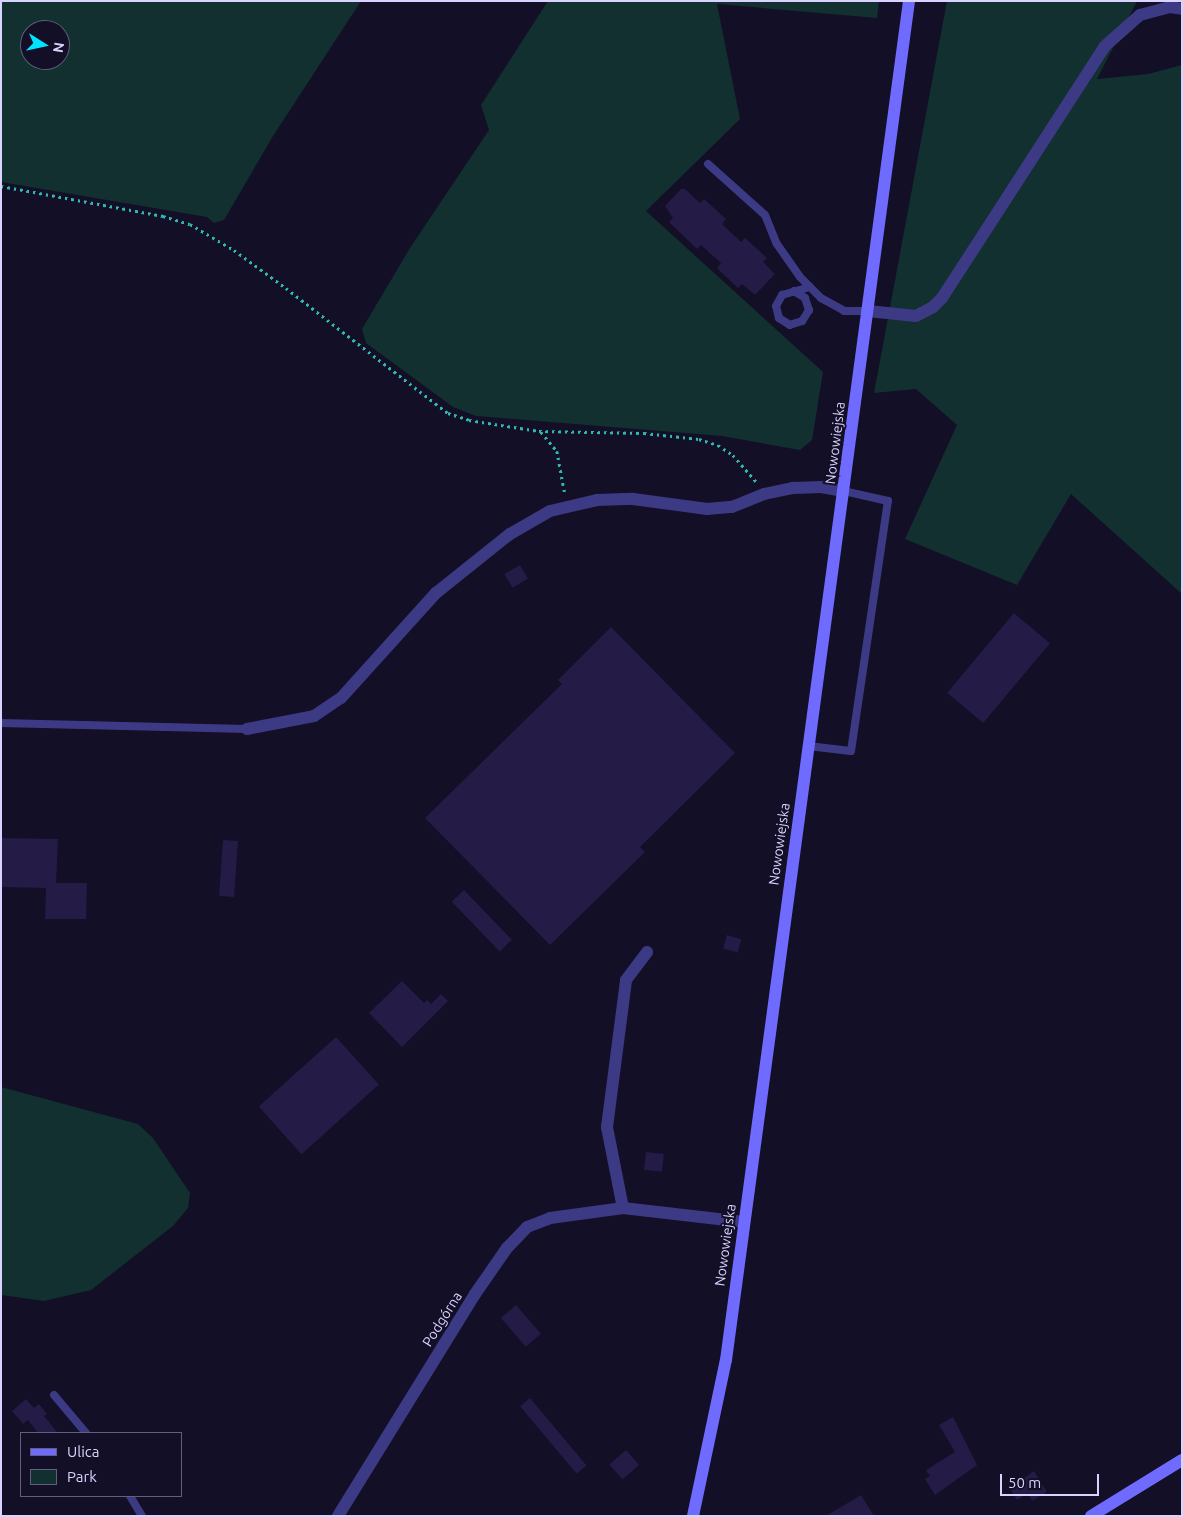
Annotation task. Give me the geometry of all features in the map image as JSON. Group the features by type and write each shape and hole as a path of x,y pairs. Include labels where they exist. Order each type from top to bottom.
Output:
{"main road":[{"name":"Nowowiejska","path":"693,1516 717,1412 844,492 909,1"},
{"path":"1091,1516 1182,1460"}],"street":[{"path":"868,311 916,316 933,307 942,298 1105,46 1140,15 1170,7 1182,9"},
{"path":"246,729 314,716 341,698 436,593 510,534 550,511 597,500 632,499 707,509 732,507 764,494 794,488 821,487 844,492"},
{"path":"623,1208 607,1127 626,980 647,952"},
{"name":"Podgórna","path":"338,1516 475,1294 507,1248 527,1227 550,1218 623,1208 744,1222"}],"lane":[{"path":"708,164 765,215 777,244 810,287 821,298 844,311 868,311"},
{"path":"810,287 782,295 776,306 779,318 790,324 802,321 809,310 821,298"},
{"path":"794,292 805,298 809,310"},
{"path":"808,746 851,751 888,501 844,492"},
{"path":"1,723 246,729"},
{"path":"54,1395 85,1432"},
{"path":"131,1497 142,1516"}],"path":[{"path":"1,186 163,216 190,224 234,250 286,288 448,413 469,420 540,431 644,433 699,439 718,445 733,455 764,494"},
{"path":"540,431 557,451 566,507"}],"green space":[{"path":"1,1 361,1 273,136 224,220 214,223 207,217 1,182"},
{"path":"548,1 879,1 877,18 717,4 740,119 646,211 823,372 812,440 800,450 722,436 476,416 453,407 366,343 362,329 410,248 489,130 481,105"},
{"path":"947,1 1137,1 1097,79 1148,74 1182,65 1182,594 1071,494 1017,585 905,539 957,425 916,389 874,393"},
{"path":"1,1087 138,1124 153,1138 190,1193 188,1208 173,1226 91,1290 44,1301 1,1295"}],"building":[{"path":"681,189 685,189 700,203 704,199 726,219 722,224 741,242 745,238 767,258 763,262 775,274 755,295 742,284 738,288 717,268 721,263 701,245 697,249 669,222 673,218 665,206"},
{"path":"520,565 528,579 512,588 504,574"},
{"path":"1014,613 1050,643 983,723 947,693"},
{"path":"611,627 735,753 640,847 645,852 550,945 425,818 562,684 558,680"},
{"path":"1,838 58,839 56,883 87,883 86,919 45,919 46,888 1,887"},
{"path":"223,840 238,841 234,897 219,896"},
{"path":"464,890 512,940 500,951 452,902"},
{"path":"727,935 741,939 738,953 723,948"},
{"path":"402,981 424,1003 427,1000 431,1004 441,994 448,1001 402,1047 369,1013"},
{"path":"336,1037 379,1085 302,1154 259,1107"},
{"path":"646,1152 664,1154 662,1172 644,1170"},
{"path":"516,1305 541,1334 526,1347 501,1318"},
{"path":"530,1398 587,1465 577,1474 520,1406"},
{"path":"26,1399 34,1408 39,1404 47,1414 44,1416 57,1432 37,1432 28,1420 23,1424 12,1411"},
{"path":"953,1417 977,1465 935,1495 925,1479 930,1476 926,1470 955,1452 939,1425"},
{"path":"626,1450 639,1465 623,1480 609,1464"},
{"path":"1034,1471 1047,1492 1032,1501 1028,1493 1017,1500 1010,1488"},
{"path":"861,1495 874,1516 826,1516"}]}
